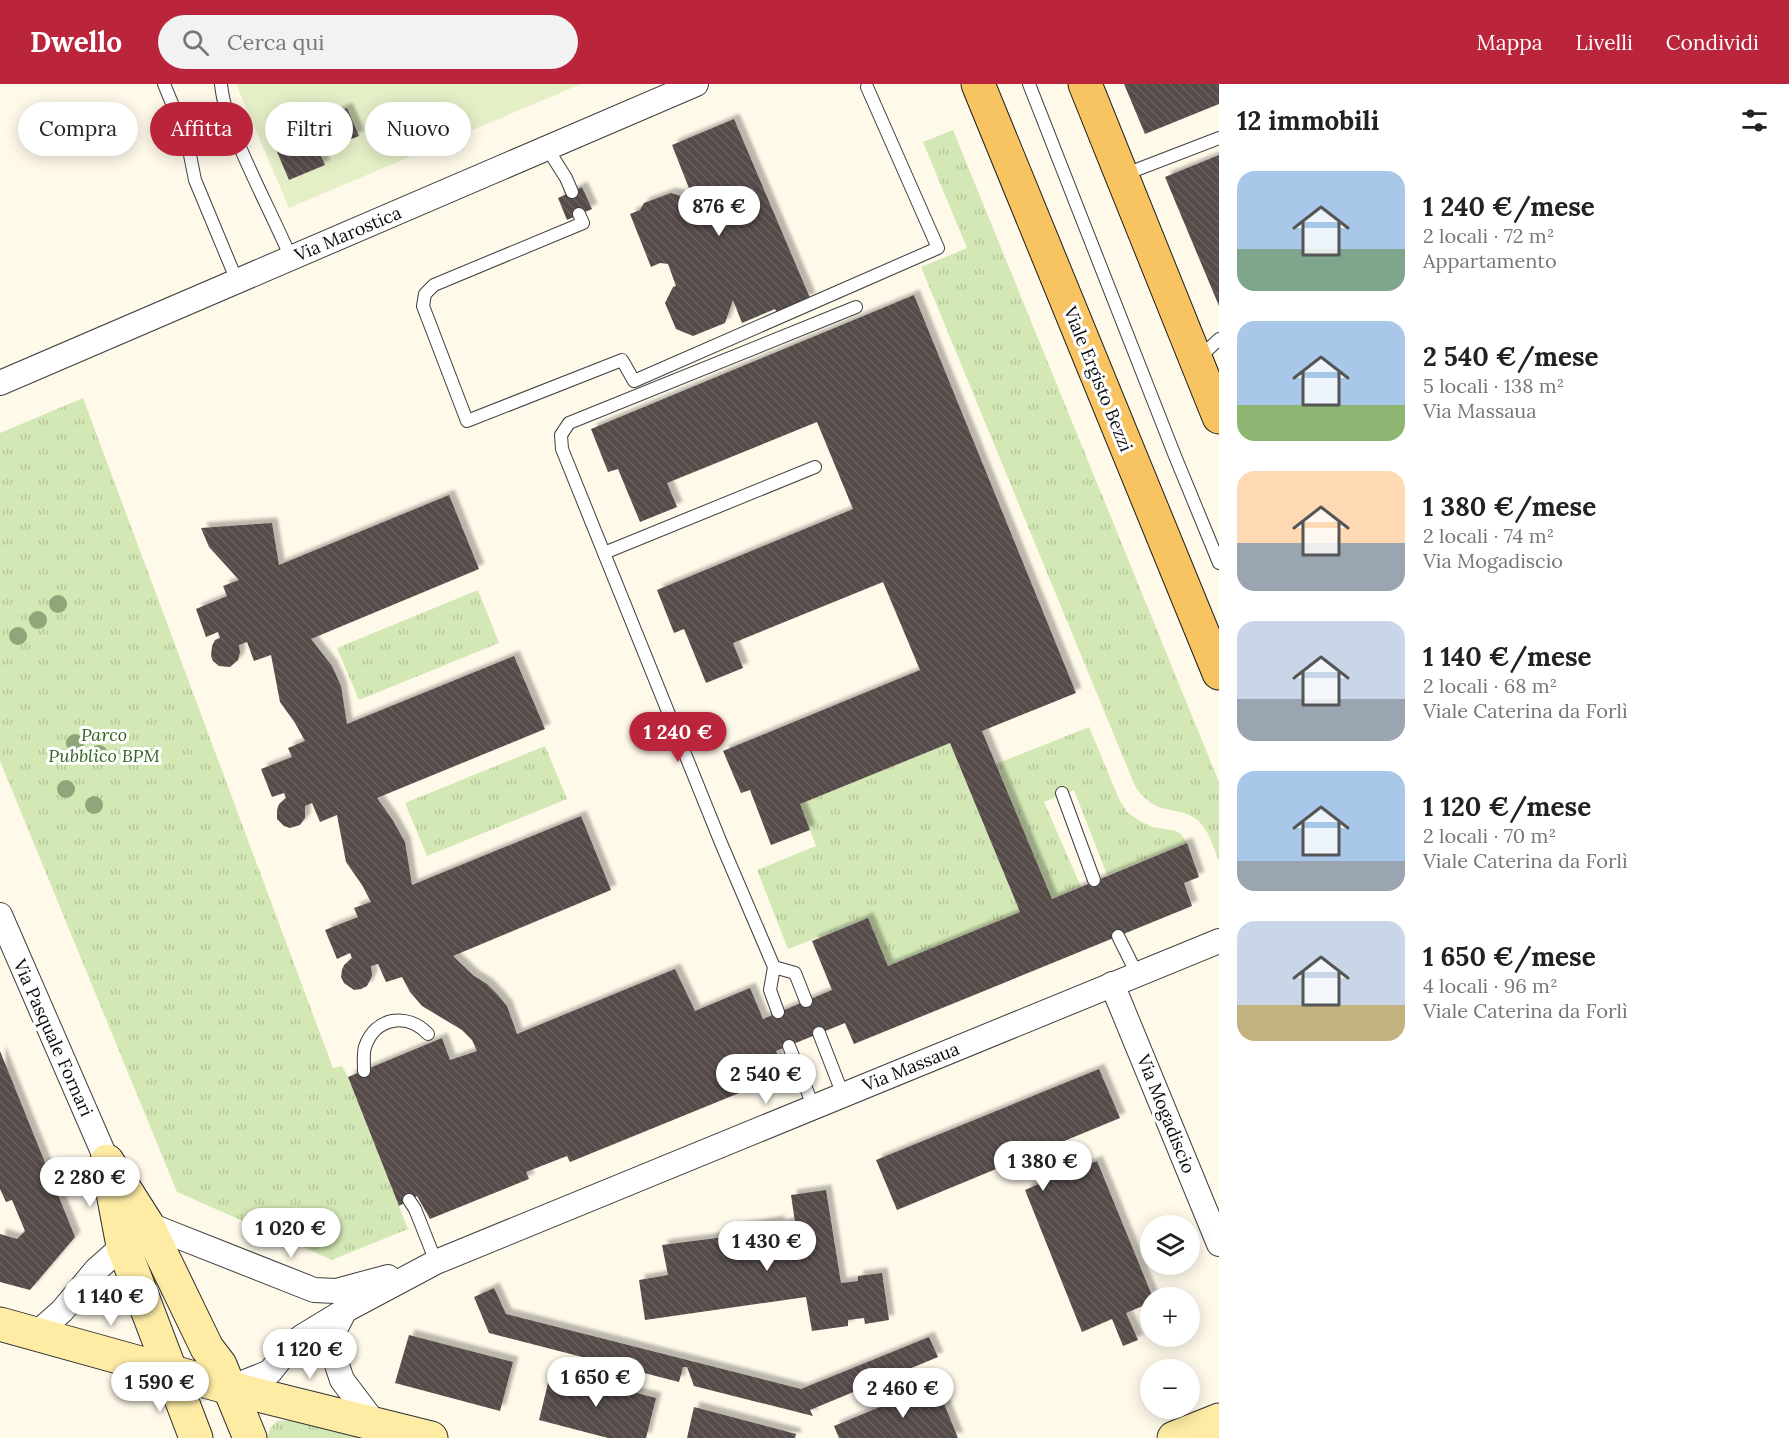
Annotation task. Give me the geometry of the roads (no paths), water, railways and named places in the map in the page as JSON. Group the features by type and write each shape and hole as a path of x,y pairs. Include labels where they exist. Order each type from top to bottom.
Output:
{"main road":[{"name":"Viale Ergisto Bezzi","path":"978,84 1219,674"},
{"path":"1085,84 1122,176 1208,350 1219,417"}],"street":[{"name":"Via Marostica","path":"0,383 696,84"},
{"name":"Via Pasquale Fornari","path":"0,915 107,1161 147,1224 207,1348 220,1365 250,1438"},
{"name":"Via Massaua","path":"436,1262 1219,941"},
{"name":"Via Mogadiscio","path":"1112,984 1219,1244"},
{"name":"Via Pasquale Fornari","path":"107,1161 123,1246 196,1438"},
{"path":"147,1224 314,1290 340,1290 436,1262"},
{"path":"37,1334 62,1311 96,1270 123,1246"},
{"path":"230,1388 270,1372 292,1344 344,1311 436,1262"},
{"path":"344,1311 329,1341 342,1380 376,1425"},
{"path":"0,1324 230,1388 430,1438"},
{"path":"1174,1438 1219,1420"}],"lane":[{"path":"164,84 187,140 195,180 237,281"},
{"path":"221,84 232,128 291,258"},
{"path":"1029,84 1219,563"},
{"path":"579,214 583,223 434,285 424,294 423,306 467,421 622,360 634,381 938,248 867,87"},
{"path":"1122,176 1219,138"},
{"path":"547,148 572,192"},
{"path":"778,1012 770,990 774,967 721,843 562,449 561,435 569,423 856,307"},
{"path":"604,553 815,467"},
{"path":"1062,793 1094,880"},
{"path":"1119,936 1137,974"},
{"path":"774,967 795,973 806,1001"},
{"path":"364,1071 365,1048 376,1028 392,1021 406,1020 420,1025 428,1034"},
{"path":"819,1033 843,1095"},
{"path":"789,1046 814,1108"},
{"path":"409,1200 415,1209 436,1262"}],"park label":[{"name":"Parco Pubblico BPM","path":"104,745"}]}
